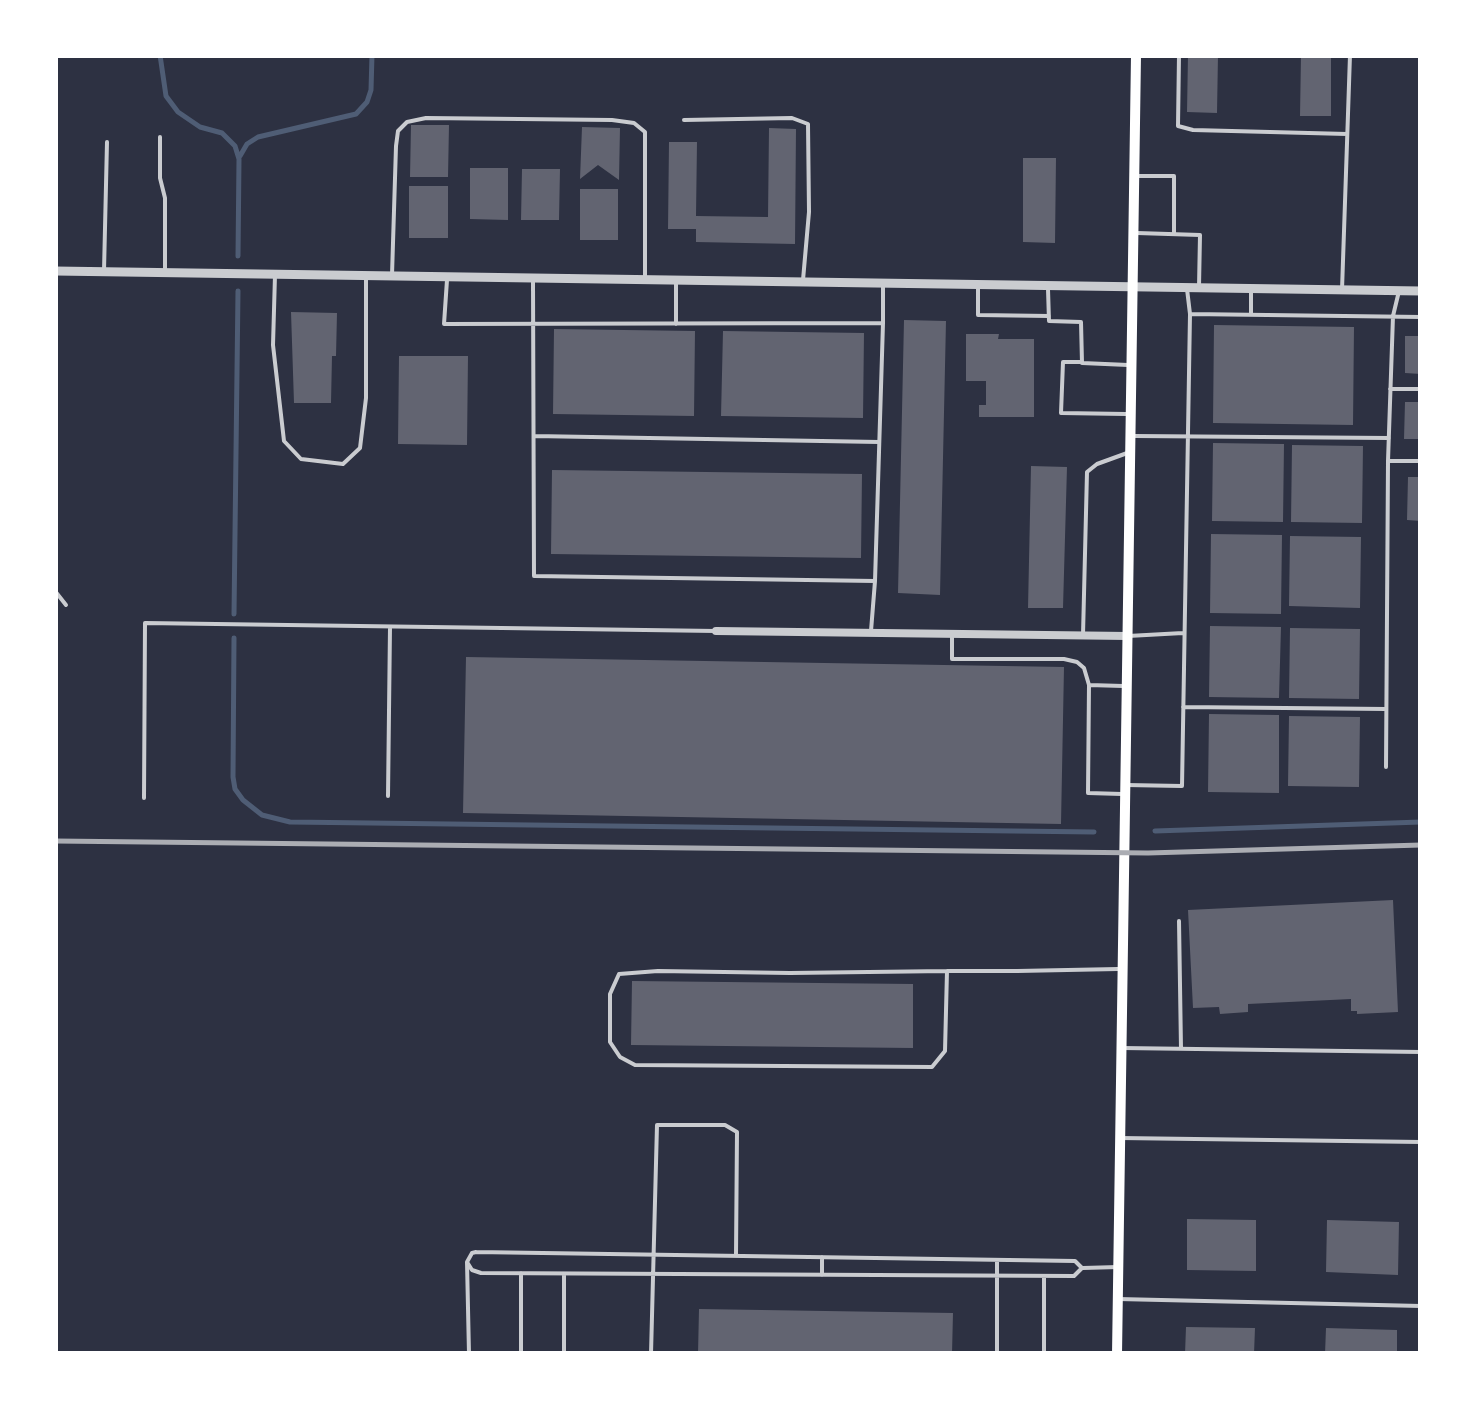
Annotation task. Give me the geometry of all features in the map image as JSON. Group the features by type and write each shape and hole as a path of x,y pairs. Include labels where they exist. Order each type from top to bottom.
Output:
{"main road":[{"path":"1117,1354 1136,55"}],"street":[{"path":"55,271 1421,291"},
{"path":"716,632 1128,636"}],"lane":[{"path":"1179,55 1178,126 1192,130 1346,134"},
{"path":"1342,290 1350,55"},
{"path":"392,275 394,166 398,131 407,122 426,118 612,120 634,123 645,132 644,278"},
{"path":"684,120 792,118 808,124 809,212 803,280"},
{"path":"160,137 166,272"},
{"path":"104,272 107,142"},
{"path":"1134,176 1174,176 1174,234"},
{"path":"1132,233 1200,235 1199,288"},
{"path":"275,274 273,345 284,441 302,459 342,464 360,448 366,398 366,275"},
{"path":"447,276 444,324 883,323"},
{"path":"534,277 534,576 875,581"},
{"path":"676,278 676,324"},
{"path":"871,633 883,281"},
{"path":"978,282 978,315 1049,316"},
{"path":"1048,284 1050,321 1081,322 1082,362"},
{"path":"952,634 952,658 1064,659 1084,668 1088,685 1088,793 1182,786 1190,314 1186,287"},
{"path":"1250,315 1252,288"},
{"path":"1386,768 1390,389 1393,316 1400,291"},
{"path":"1190,314 1421,317"},
{"path":"1130,365 1063,362 1061,413 1130,414"},
{"path":"1390,389 1421,389"},
{"path":"533,436 879,442"},
{"path":"1130,436 1389,438"},
{"path":"1084,636 1087,472 1130,452"},
{"path":"1388,461 1421,461"},
{"path":"55,591 66,604"},
{"path":"144,798 146,623 716,632"},
{"path":"388,796 390,627"},
{"path":"1128,636 1184,633"},
{"path":"1088,685 1128,686"},
{"path":"1183,707 1386,709"},
{"path":"1178,921 1180,1049"},
{"path":"947,971 945,1051 932,1067 634,1065 620,1058 610,1042 610,994 620,974 1123,969"},
{"path":"1122,1048 1421,1052"},
{"path":"652,1354 655,1129 663,1124 725,1125 737,1132 736,1255"},
{"path":"1120,1138 1421,1142"},
{"path":"469,1354 466,1262 472,1252 1076,1261 1082,1268"},
{"path":"822,1257 822,1275"},
{"path":"997,1260 998,1354"},
{"path":"466,1262 480,1273 1074,1276 1082,1268 1118,1268"},
{"path":"521,1273 521,1354"},
{"path":"564,1273 564,1354"},
{"path":"1044,1276 1044,1354"},
{"path":"1118,1299 1421,1306"}],"building":[{"path":"1188,55 1218,55 1217,113 1187,112"},
{"path":"1301,55 1331,55 1331,116 1300,116"},
{"path":"411,125 449,125 448,177 410,177"},
{"path":"582,127 620,128 619,180 598,165 580,179"},
{"path":"769,128 796,129 795,244 696,242 696,229 668,229 669,142 697,142 696,216 768,217"},
{"path":"1023,158 1056,158 1055,243 1023,242"},
{"path":"470,168 508,168 508,220 470,219"},
{"path":"522,169 560,169 559,220 521,220"},
{"path":"409,186 448,186 448,238 409,238"},
{"path":"580,189 618,189 618,240 580,240"},
{"path":"291,312 337,313 331,403 294,403"},
{"path":"904,320 946,321 940,595 898,593"},
{"path":"1214,325 1354,327 1353,425 1213,423"},
{"path":"554,329 695,331 694,416 553,414"},
{"path":"723,331 864,333 863,418 721,416"},
{"path":"966,334 1034,339 1034,417 979,417 979,405 986,405 986,381 966,381"},
{"path":"1405,336 1421,336 1421,374 1405,373"},
{"path":"399,356 468,356 467,445 398,444"},
{"path":"1405,402 1421,402 1421,439 1404,439"},
{"path":"1213,443 1284,444 1283,522 1212,521"},
{"path":"1292,445 1363,446 1362,523 1291,522"},
{"path":"1031,466 1067,467 1063,608 1028,608"},
{"path":"552,470 862,474 861,558 551,554"},
{"path":"1408,477 1421,477 1421,521 1407,520"},
{"path":"1211,534 1282,535 1281,614 1210,613"},
{"path":"1290,536 1361,537 1360,608 1289,606"},
{"path":"1210,626 1281,627 1279,698 1209,697"},
{"path":"1290,628 1360,629 1359,699 1289,698"},
{"path":"466,657 1064,667 1061,824 463,813"},
{"path":"1209,714 1279,715 1279,793 1208,792"},
{"path":"1289,716 1360,717 1359,787 1288,786"},
{"path":"1393,900 1398,1012 1357,1014 1351,1011 1351,999 1248,1004 1248,1012 1220,1014 1219,1007 1193,1008 1188,910"},
{"path":"632,981 913,984 913,1048 631,1045"},
{"path":"1187,1219 1256,1220 1256,1271 1187,1270"},
{"path":"1327,1220 1399,1222 1398,1275 1326,1272"},
{"path":"699,1309 953,1313 952,1354 698,1354"},
{"path":"1186,1327 1255,1328 1254,1354 1185,1354"},
{"path":"1326,1328 1397,1330 1397,1354 1325,1354"}],"waterway":[{"path":"160,55 166,96 178,112 200,127 222,133 235,146 239,159 238,256"},
{"path":"240,156 247,144 258,137 356,114 371,90 372,55"},
{"path":"234,614 238,291"},
{"path":"234,638 235,789 262,815 290,822 1094,832"},
{"path":"1155,831 1421,822"}],"railway":[{"path":"55,841 1148,853 1421,845"}]}
